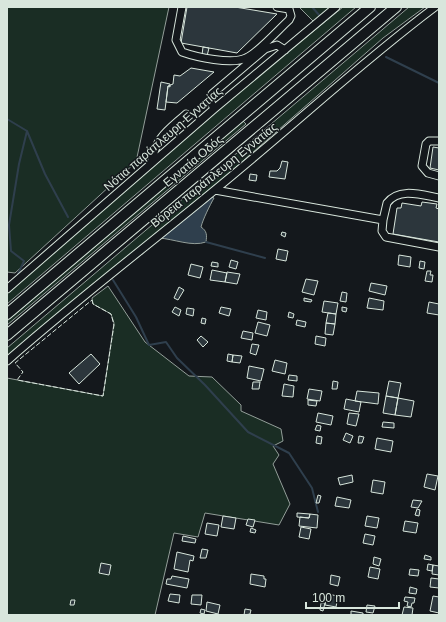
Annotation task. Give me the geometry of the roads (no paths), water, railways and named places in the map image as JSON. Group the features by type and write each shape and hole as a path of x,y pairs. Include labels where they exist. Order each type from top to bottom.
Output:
{"highway":[{"name":"Εγνατία Οδός","path":"7,314 370,7"},
{"name":"Εγνατία Οδός","path":"7,335 396,7"}],"street":[{"path":"182,7 176,40 182,52 195,56 237,61 251,55 264,42 276,45 285,50"},
{"path":"214,109 210,100 212,94 270,43 291,16 289,10 277,7"},
{"name":"Νότια παράπλευρη Εγνατίας","path":"7,289 214,109 336,7"},
{"name":"Βόρεια παράπλευρη Εγνατίας","path":"7,361 77,301 215,190 374,54 435,7"},
{"path":"151,163 155,147 160,137 186,114"},
{"path":"439,141 429,141 426,144 422,166 428,173 439,176"},
{"path":"215,190 383,220"},
{"path":"439,198 413,193 398,195 387,203 382,231 387,238 439,247"}],"water":[{"path":"212,197 214,198 201,227 206,233 206,242 195,244 159,238"}],"waterway":[{"path":"312,7 320,16"},
{"path":"386,57 439,83"},
{"path":"7,119 27,131 45,174 68,217"},
{"path":"18,274 24,261 11,251 9,225 19,164 27,131"},
{"path":"206,242 265,258"},
{"path":"113,280 136,317 149,345 166,342 177,358 205,385 248,432 289,453 312,488 318,512"}]}
